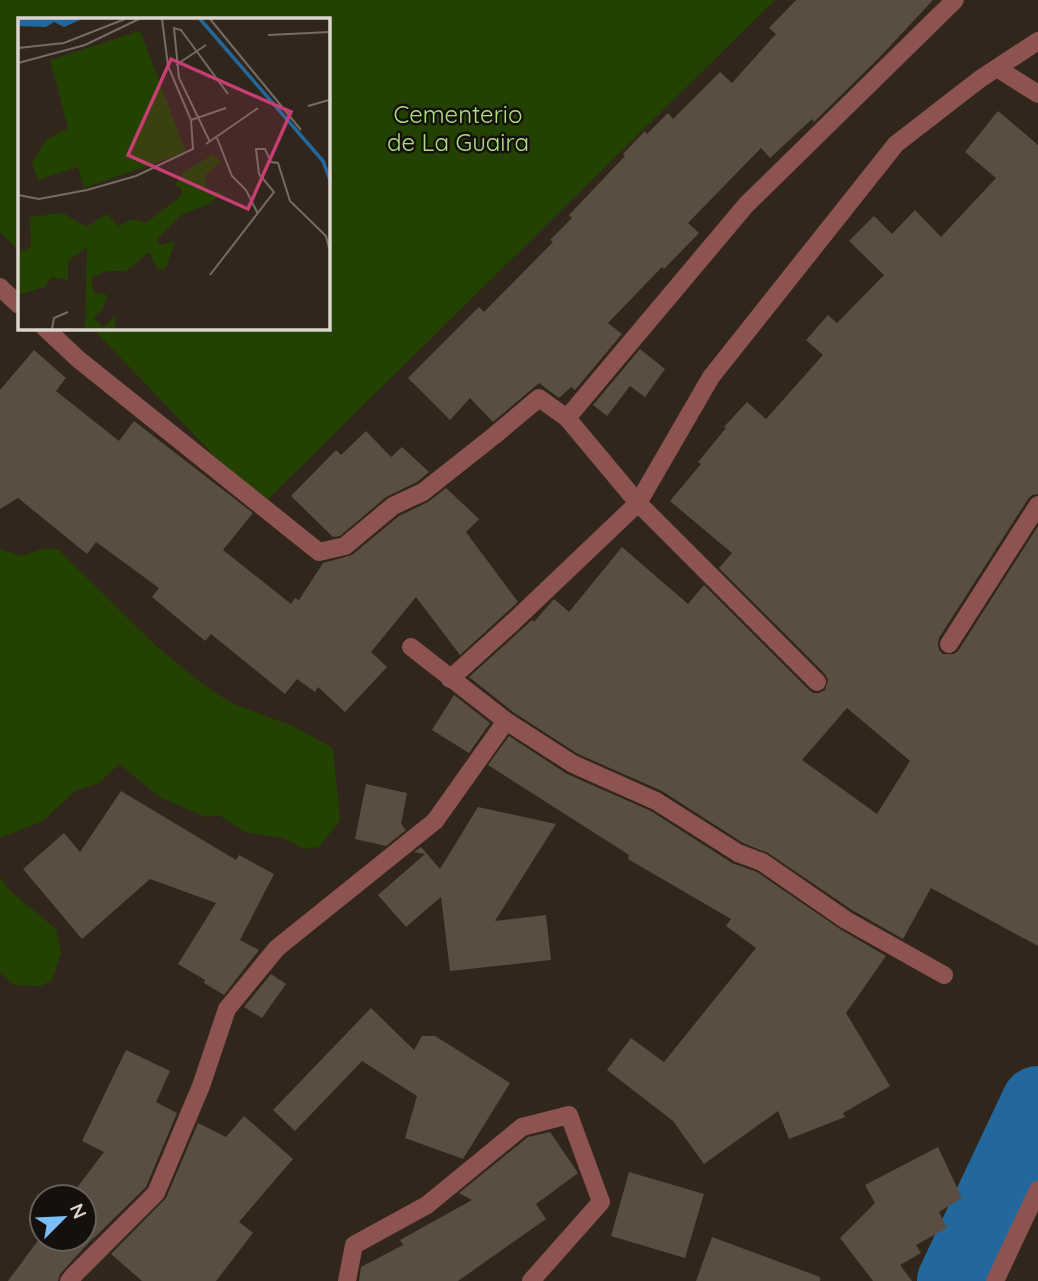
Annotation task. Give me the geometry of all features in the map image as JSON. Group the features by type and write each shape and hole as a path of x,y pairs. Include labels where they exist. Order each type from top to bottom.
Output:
{"street":[{"path":"567,418 746,205 955,0"},
{"path":"450,679 638,503 711,377 896,144 980,79 1038,41"},
{"path":"998,68 1038,94"},
{"path":"0,287 18,304"},
{"path":"46,329 78,359 319,552 345,546 393,506 423,492 539,398 567,418 638,503 817,682"},
{"path":"949,644 1038,505"},
{"path":"411,647 506,722 573,764 656,801 738,853 762,862 846,920 944,975"},
{"path":"69,1281 156,1193 201,1086 227,1009 277,948 435,821 506,722"},
{"path":"346,1281 354,1245 427,1205 522,1127 569,1115 601,1202 531,1281"},
{"path":"995,1281 1038,1190"}],"green space":[{"name":"Cementerio de La Guaira","path":"0,0 775,0 265,502 228,470 93,329 329,329 329,18 18,18 18,251 0,232"},
{"path":"46,548 59,550 156,646 205,686 232,703 295,727 333,748 340,820 319,847 305,849 283,838 245,832 219,815 206,817 161,798 119,764 99,783 75,791 43,821 0,838 0,549 21,556"},
{"path":"0,877 9,890 56,929 61,953 52,980 41,986 14,985 0,972"}],"building":[{"path":"796,0 933,0 814,122 812,119 770,158 761,148 688,223 699,233 608,323 622,334 575,390 571,387 559,398 539,383 493,422 470,398 450,420 408,378 479,307 484,312 553,242 550,240 572,218 569,215 645,131 647,134 668,113 673,119 720,72 732,83 776,34 769,28"},
{"path":"998,111 1038,145 1038,494 1028,499 939,638 938,644 943,654 954,654 958,651 1038,526 1038,946 931,888 903,939 852,910 768,853 743,843 662,791 578,754 513,712 469,677 532,620 534,622 554,599 569,612 622,547 688,604 704,585 809,690 819,693 825,690 828,680 825,674 719,568 732,553 670,501 701,464 698,462 726,428 724,427 747,402 766,419 823,355 806,340 828,315 837,323 884,275 849,241 874,216 892,234 915,210 941,237 996,178 965,152","holes":["847,708 910,761 877,814 802,760"]},
{"path":"640,349 665,369 645,397 630,386 607,416 593,405"},
{"path":"34,350 66,378 56,391 119,441 134,421 253,513 223,550 291,604 295,598 299,600 323,563 352,555 399,516 428,502 446,488 479,519 466,532 518,602 460,655 416,597 371,652 387,667 345,712 318,687 315,692 297,679 285,694 211,634 205,641 152,597 159,588 96,542 87,554 18,498 0,509 0,390"},
{"path":"366,431 391,457 402,447 429,472 417,482 386,497 340,536 333,537 291,496 336,450 341,455"},
{"path":"454,695 490,723 469,753 432,730"},
{"path":"509,736 567,774 651,811 732,863 757,872 840,929 886,956 846,1013 890,1086 843,1113 845,1117 789,1139 778,1111 704,1164 673,1121 607,1070 631,1038 664,1062 756,948 726,926 731,919 628,859 629,855 488,765"},
{"path":"366,784 407,793 401,824 406,830 386,846 355,839"},
{"path":"121,791 236,860 239,855 274,874 240,940 259,950 224,995 178,964 216,903 150,879 82,939 23,869 64,833 80,852"},
{"path":"478,807 556,824 495,921 546,915 551,960 450,971 441,897 406,927 378,895 425,854 414,852 421,847 440,869"},
{"path":"271,974 286,984 262,1018 244,1007"},
{"path":"371,1008 414,1050 422,1036 435,1036 510,1083 463,1159 405,1138 417,1096 362,1061 295,1131 273,1110"},
{"path":"126,1050 170,1071 156,1102 177,1113 146,1187 98,1234 98,1183 81,1183 104,1152 82,1141"},
{"path":"244,1116 293,1159 239,1222 253,1233 216,1281 142,1281 111,1254 166,1198 198,1123 226,1137"},
{"path":"550,1132 578,1173 536,1204 546,1219 458,1281 359,1281 361,1267 403,1245 400,1240 472,1200 459,1193 528,1137"},
{"path":"938,1147 962,1198 939,1212 947,1228 916,1245 921,1253 900,1265 912,1281 873,1281 840,1238 875,1203 865,1185"},
{"path":"629,1172 704,1194 685,1258 611,1236"},
{"path":"712,1237 820,1277 820,1281 696,1281"},
{"path":"29,1253 79,1253 60,1274 58,1281 8,1281"}],"waterway":[{"path":"954,1281 1038,1103"}]}
